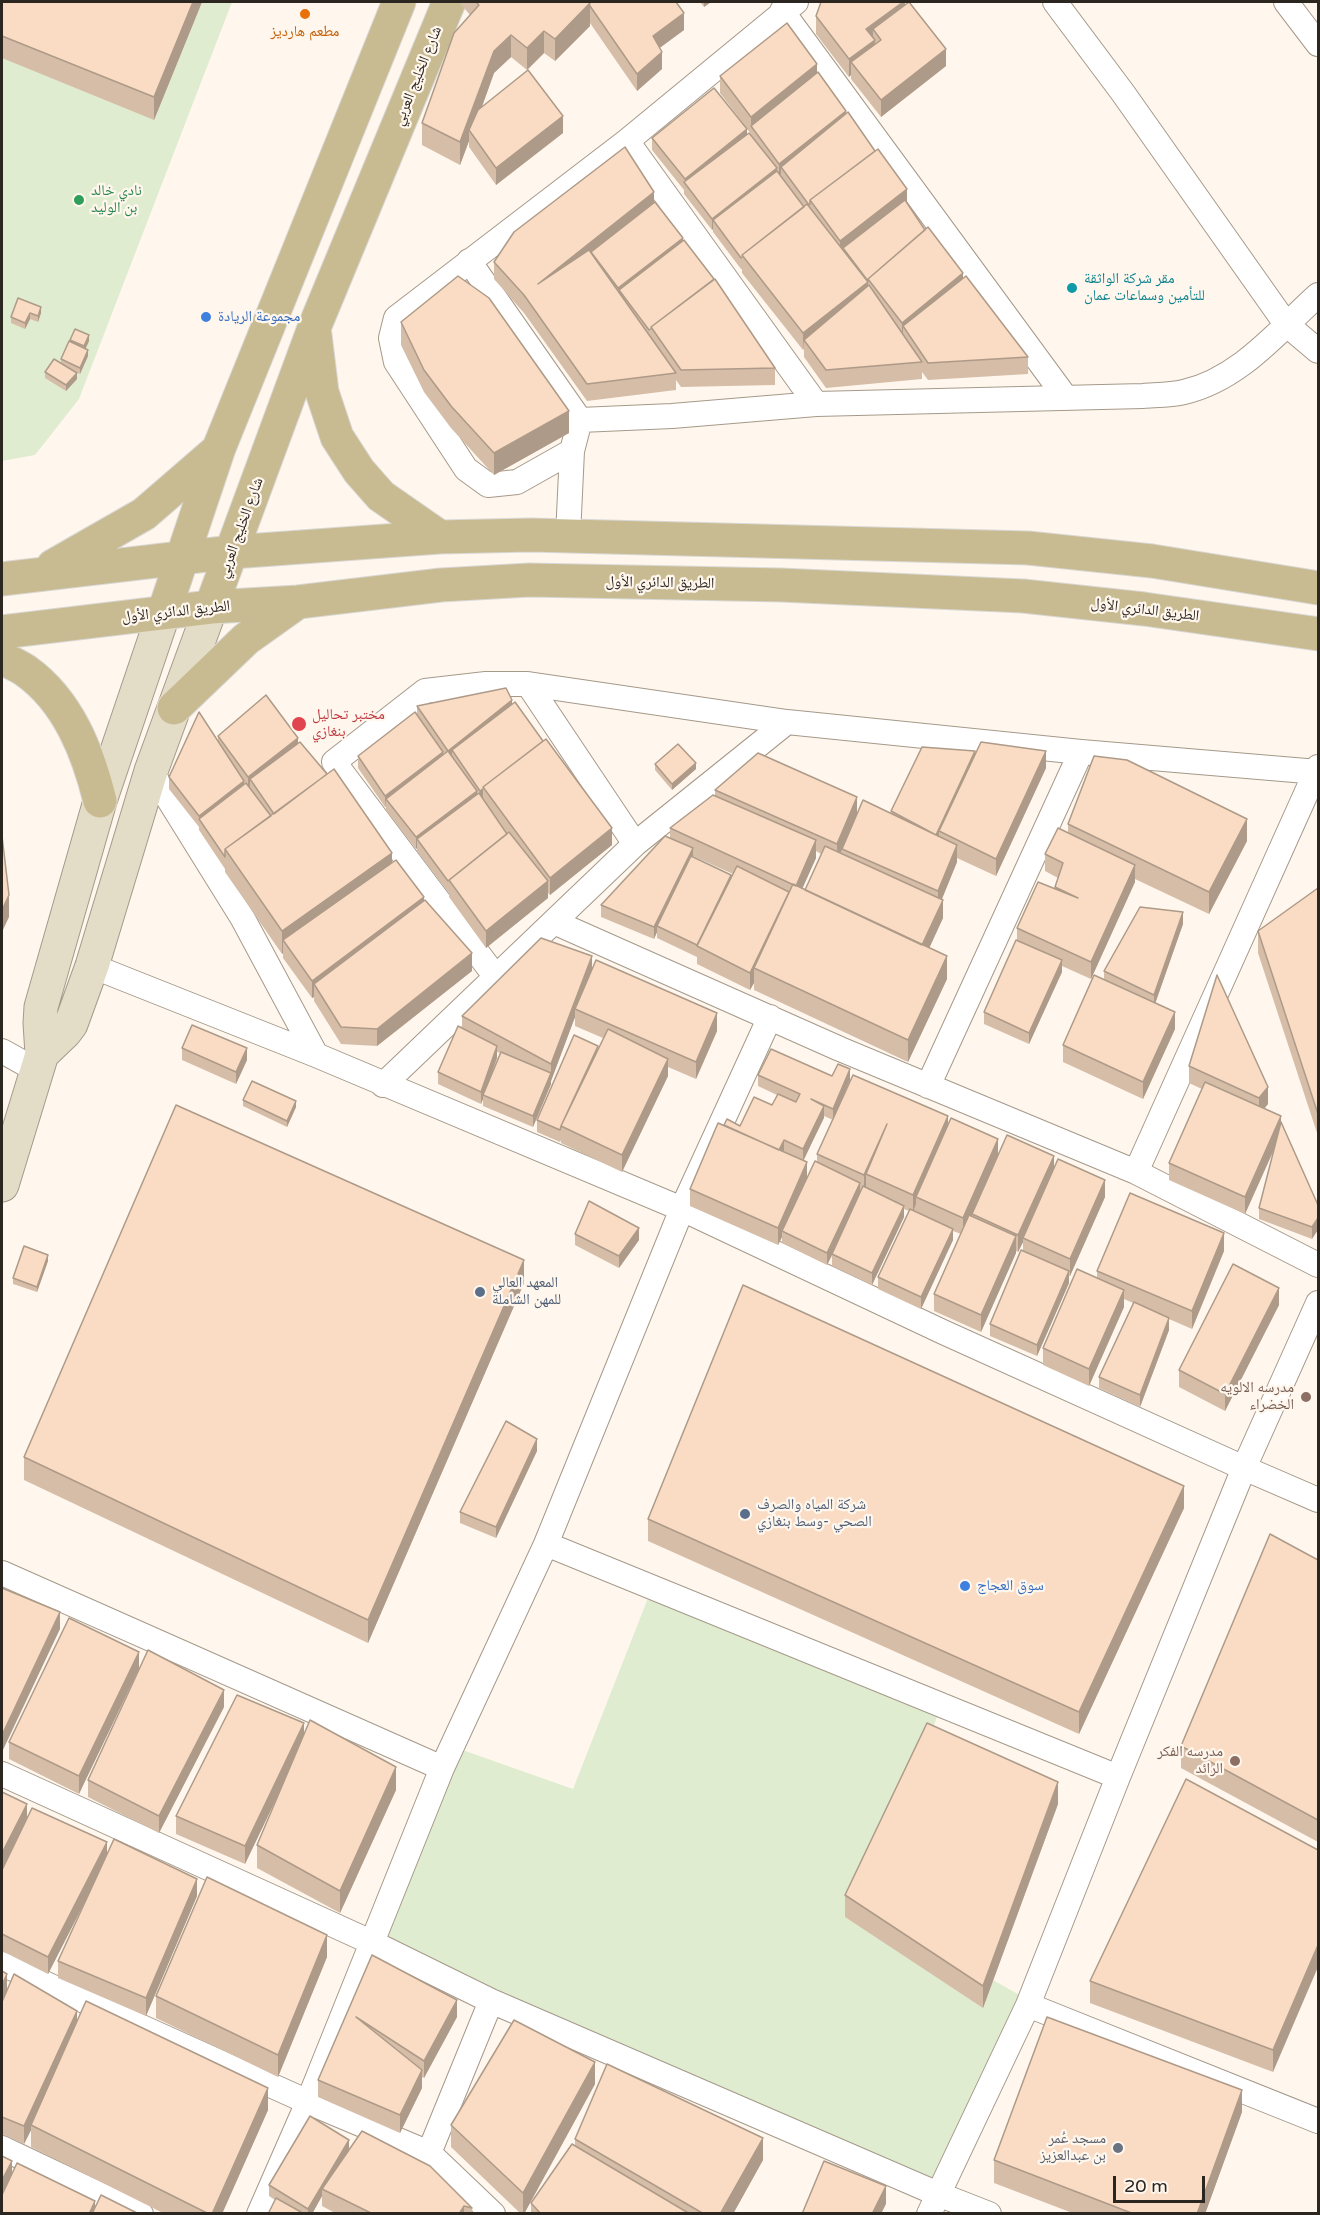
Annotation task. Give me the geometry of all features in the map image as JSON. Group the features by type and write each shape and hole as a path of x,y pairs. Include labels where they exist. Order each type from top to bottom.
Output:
{"main road":[{"name":"شارع الخليج العربي","path":"2,1182 40,1062 41,1007 100,801 219,448 399,2"},
{"name":"شارع الخليج العربي","path":"40,1062 71,1024 92,966 152,771 314,328 449,2"},
{"path":"314,328 322,392 337,437 360,471 381,496 440,537"},
{"path":"36,574 82,551 144,514 219,448"},
{"path":"2,579 232,552 440,537 568,536 1028,548 1152,561 1318,588"},
{"name":"الطريق الدائري الأول","path":"2,632 211,607 298,602 441,585 529,580 781,585 1023,596 1144,609 1318,634"},
{"path":"174,708 246,639 298,602"},
{"path":"2,658 26,671 56,699 74,729 92,768 100,801"}],"street":[{"path":"1055,2 1130,103 1286,324 1318,351"},
{"path":"1286,2 1318,44"},
{"path":"572,451 517,482 488,485 466,469 396,362 391,338 396,318 627,141 789,7 1066,398"},
{"path":"627,141 816,404"},
{"path":"469,261 580,420 572,451 568,536"},
{"path":"580,420 672,416 816,404 1143,396 1184,392 1220,379 1254,355 1318,295"},
{"path":"495,976 334,762 425,691 486,684 528,684 787,722 1081,752 1318,770 1136,1172"},
{"path":"528,684 634,844"},
{"path":"383,1085 634,844 787,722"},
{"path":"928,1086 1081,752"},
{"path":"152,771 243,919 316,1055"},
{"path":"555,922 928,1086 1136,1172 1318,1265"},
{"path":"92,966 316,1055 682,1209 944,1332 1318,1500"},
{"path":"259,2214 308,2102 442,1768 546,1544 682,1209 770,1017"},
{"path":"2,1051 40,1062"},
{"path":"934,2204 1028,2005 1244,1468 1318,1303"},
{"path":"546,1544 1118,1777"},
{"path":"2,1573 442,1768"},
{"path":"2,1774 373,1943 491,2001 934,2204 989,2214"},
{"path":"2,1964 308,2102 429,2153 493,2214"},
{"path":"429,2153 491,2001"},
{"path":"1028,2005 1318,2121"},
{"path":"2,2148 141,2214"}],"green space":[{"name":"نادي خالد بن الوليد","path":"2,2 232,2 79,399 35,455 2,461"},
{"path":"650,1593 940,1708 870,1911 1025,1998 938,2194 373,1942 454,1747 573,1789"}],"building":[{"path":"2,2 193,2 154,97 2,36"},
{"path":"476,2 590,3 555,39 544,31 527,48 511,35 494,51 460,142 422,123 454,33 479,5"},
{"path":"589,2 676,2 684,13 653,36 662,52 637,74"},
{"path":"821,2 903,2 866,29 875,40 849,59 816,16"},
{"path":"909,2 946,49 881,100 851,62 881,40 873,29"},
{"path":"787,23 817,64 751,117 720,76"},
{"path":"528,70 563,116 496,168 469,130 478,110"},
{"path":"818,72 846,111 779,164 751,126"},
{"path":"714,88 747,129 685,179 652,138"},
{"path":"848,112 875,151 810,200 809,205 781,167"},
{"path":"749,133 777,168 712,219 684,182"},
{"path":"625,147 654,192 538,284 589,250 676,373 587,384 524,295 494,262 514,232"},
{"path":"878,149 907,189 840,241 810,200"},
{"path":"777,171 804,207 741,258 713,220"},
{"path":"905,200 925,230 868,281 843,248"},
{"path":"655,202 683,238 618,288 591,252"},
{"path":"807,204 868,282 803,333 742,255"},
{"path":"928,227 963,273 902,323 868,279"},
{"path":"684,240 714,279 649,330 619,290"},
{"path":"458,276 489,298 569,411 494,453 451,406 424,370 401,322"},
{"path":"966,276 1028,357 928,363 903,326"},
{"path":"715,279 775,368 681,370 651,327"},
{"path":"869,285 922,362 826,370 804,340"},
{"path":"18,298 41,307 38,316 30,313 25,323 11,317"},
{"path":"75,329 89,335 84,346 70,340"},
{"path":"69,341 88,350 80,368 61,359"},
{"path":"54,359 77,373 66,385 45,372"},
{"path":"506,688 512,700 448,751 417,706"},
{"path":"266,695 298,738 248,777 218,736"},
{"path":"515,702 543,741 480,791 452,750"},
{"path":"199,712 244,781 199,816 169,777"},
{"path":"415,712 443,752 385,796 358,756"},
{"path":"546,739 612,828 550,878 483,787"},
{"path":"300,742 327,774 274,814 250,779"},
{"path":"981,742 1046,751 996,859 939,831"},
{"path":"678,744 696,763 672,784 655,764"},
{"path":"922,747 975,751 936,835 891,811"},
{"path":"448,751 477,791 416,837 386,799"},
{"path":"758,753 857,797 837,844 715,790"},
{"path":"1094,756 1127,760 1247,819 1209,892 1068,824"},
{"path":"334,769 392,853 282,931 225,849"},
{"path":"246,783 271,816 225,849 225,857 199,819"},
{"path":"479,793 507,834 448,881 417,839"},
{"path":"713,795 816,840 796,886 670,828"},
{"path":"863,800 957,845 938,891 842,849"},
{"path":"1058,828 1135,865 1091,962 1017,928 1038,882 1078,898 1055,887 1063,863 1045,854"},
{"path":"509,832 548,881 486,931 449,880"},
{"path":"2,836 9,895 2,910"},
{"path":"665,836 693,848 654,927 601,905"},
{"path":"825,846 943,900 922,945 805,890"},
{"path":"691,856 731,875 697,945 657,926"},
{"path":"396,860 424,897 312,981 283,940"},
{"path":"737,866 789,892 750,973 697,946"},
{"path":"793,884 947,956 908,1040 754,968"},
{"path":"1318,888 1318,1114 1258,931"},
{"path":"425,900 472,953 377,1029 341,1027 314,984"},
{"path":"1140,907 1183,912 1154,995 1104,971"},
{"path":"541,938 592,956 551,1064 462,1016"},
{"path":"1016,940 1062,960 1029,1033 984,1012"},
{"path":"596,960 717,1013 696,1062 575,1009"},
{"path":"1094,975 1175,1012 1143,1082 1063,1045"},
{"path":"1217,975 1268,1087 1259,1098 1189,1066"},
{"path":"192,1025 247,1048 236,1072 182,1048"},
{"path":"458,1026 497,1046 481,1092 438,1072"},
{"path":"608,1029 668,1059 622,1155 561,1126"},
{"path":"574,1035 598,1046 560,1130 537,1120"},
{"path":"771,1049 832,1076 838,1064 850,1069 833,1109 811,1099 824,1106 803,1149 784,1140 779,1150 724,1125 727,1119 740,1126 754,1097 772,1105 778,1094 796,1102 800,1094 758,1075"},
{"path":"501,1052 551,1073 533,1116 483,1095"},
{"path":"853,1075 948,1116 913,1195 866,1174 887,1124 864,1175 817,1154"},
{"path":"252,1081 296,1101 287,1121 243,1100"},
{"path":"1205,1082 1281,1116 1245,1197 1169,1163"},
{"path":"176,1105 524,1260 368,1620 24,1457"},
{"path":"951,1118 998,1139 963,1218 916,1197"},
{"path":"1281,1122 1318,1205 1318,1218 1312,1227 1259,1208"},
{"path":"718,1123 807,1162 778,1228 690,1189"},
{"path":"1007,1135 1054,1156 1018,1235 972,1214"},
{"path":"1058,1159 1105,1180 1070,1259 1023,1238"},
{"path":"815,1161 860,1183 827,1253 782,1231"},
{"path":"863,1186 904,1206 872,1273 832,1254"},
{"path":"1130,1193 1224,1233 1192,1311 1097,1271"},
{"path":"589,1201 639,1228 619,1256 575,1234"},
{"path":"910,1209 953,1229 921,1297 878,1277"},
{"path":"969,1215 1016,1236 981,1315 934,1294"},
{"path":"24,1246 48,1255 37,1287 13,1278"},
{"path":"1021,1250 1069,1271 1037,1345 990,1324"},
{"path":"1233,1264 1279,1288 1225,1394 1179,1370"},
{"path":"1077,1269 1124,1290 1089,1369 1043,1348"},
{"name":"سوق العجاج","path":"743,1285 1184,1486 1079,1712 648,1519"},
{"path":"1134,1302 1169,1318 1140,1395 1099,1377"},
{"path":"506,1421 537,1439 496,1527 460,1512"},
{"path":"1270,1534 1318,1560 1318,1820 1181,1746"},
{"path":"2,1588 60,1612 2,1735"},
{"path":"69,1618 139,1652 79,1776 9,1742"},
{"path":"148,1650 224,1690 159,1816 88,1780"},
{"path":"237,1695 304,1723 245,1846 176,1816"},
{"path":"310,1720 396,1767 340,1891 257,1845"},
{"path":"927,1723 1058,1782 983,1986 845,1895"},
{"path":"1186,1779 1318,1850 1318,1945 1273,2050 1090,1981"},
{"path":"2,1792 27,1804 2,1853"},
{"path":"32,1808 107,1842 48,1957 2,1934 2,1870"},
{"path":"114,1839 197,1879 146,1998 58,1961"},
{"path":"207,1877 327,1935 278,2055 156,1996"},
{"path":"372,1955 457,2000 424,2061 356,2017 422,2070 400,2115 318,2080"},
{"path":"2,1971 7,1974 2,1985"},
{"path":"14,1974 77,2011 24,2126 2,2117 2,2002"},
{"path":"86,2001 268,2088 212,2214 31,2125"},
{"name":"مسجد عُمر بن عبدالعزيز","path":"1047,2017 1242,2090 1197,2214 1134,2214 994,2160"},
{"path":"514,2020 595,2062 523,2193 451,2125"},
{"path":"607,2064 763,2138 720,2214 704,2214 575,2139"},
{"path":"310,2116 349,2140 308,2209 269,2185"},
{"path":"362,2131 430,2166 472,2208 464,2206 459,2214 373,2214 322,2189"},
{"path":"572,2144 690,2214 541,2214 531,2203"},
{"path":"2,2156 12,2161 2,2180"},
{"path":"824,2161 886,2186 872,2214 802,2214"},
{"path":"17,2163 95,2201 89,2214 2,2214 2,2195"},
{"path":"101,2195 139,2214 92,2214"},
{"path":"276,2198 301,2212 300,2214 271,2214 269,2212"}],"place":[{"name":"مطعم هارديز","path":"305,14"},
{"name":"نادي خالد بن الوليد","path":"79,200"},
{"name":"مقر شركة الواثقة للتأمين وسماعات عمان","path":"1072,288"},
{"name":"مجموعة الريادة","path":"206,317"},
{"name":"مختبر تحاليل بنغازي","path":"299,724"},
{"name":"المعهد العالي للمهن الشاملة","path":"480,1292"},
{"name":"مدرسه الالويه الخضراء","path":"1306,1397"},
{"name":"شركة المياه والصرف الصحي -وسط بنغازي","path":"745,1514"},
{"name":"سوق العجاج","path":"965,1586"},
{"name":"مدرسه الفكر الرائد","path":"1235,1761"},
{"name":"مسجد عُمر بن عبدالعزيز","path":"1118,2148"}]}
